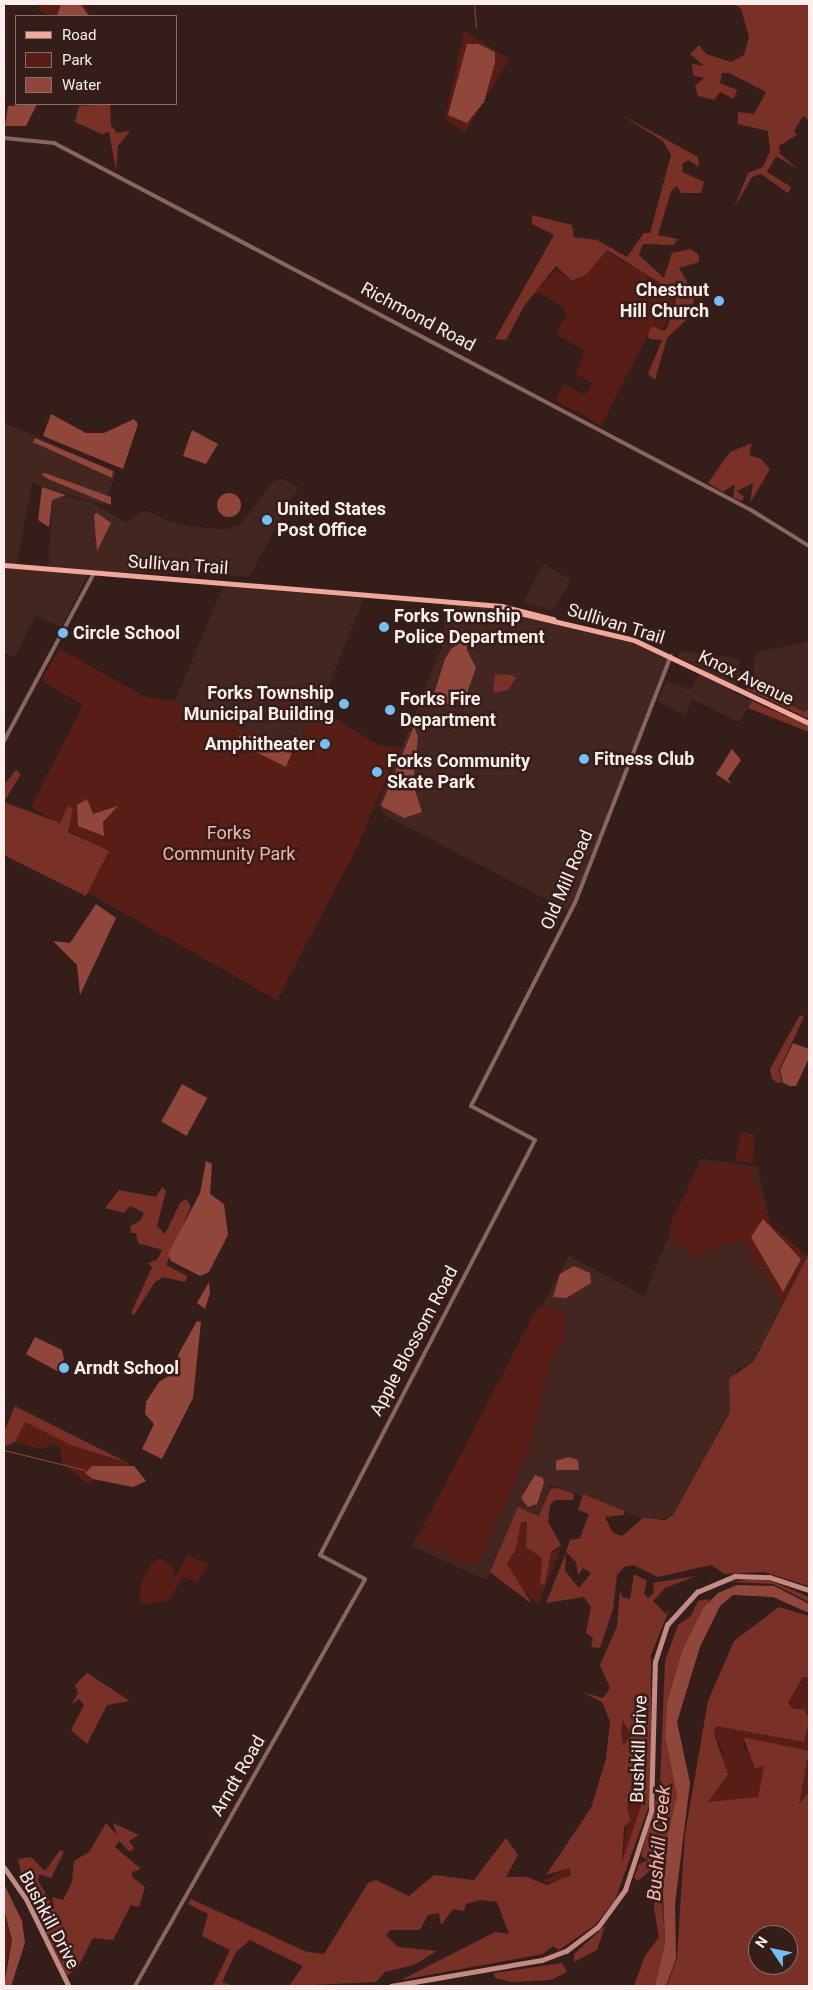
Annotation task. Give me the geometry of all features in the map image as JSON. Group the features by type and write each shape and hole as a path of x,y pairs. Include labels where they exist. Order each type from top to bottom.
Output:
{"main road":[{"name":"Sullivan Trail","path":"4,565 316,589 495,606 634,640 671,656"},
{"name":"Knox Avenue","path":"671,656 809,723"},
{"name":"Bushkill Drive","path":"391,1986 542,1960 566,1950 598,1927 624,1890 651,1811 655,1662 671,1618 698,1592 735,1576 769,1577 809,1590"},
{"name":"Bushkill Drive","path":"4,1867 27,1900 68,1986"}],"street":[{"name":"Richmond Road","path":"4,138 54,143 751,510 809,546"},
{"path":"4,741 94,573"},
{"name":"Old Mill Road","path":"534,1140 471,1106 575,903 671,656"},
{"name":"Apple Blossom Road","path":"365,1579 320,1555 534,1140"},
{"name":"Arndt Road","path":"135,1986 365,1579"}],"shaded area":[{"path":"734,4 809,4 809,120 803,116 794,131 797,135 779,146 780,154 798,169 776,156 767,172 791,187 788,193 761,174 752,177 735,206 748,173 763,167 770,151 768,131 738,124 738,112 754,114 766,92 729,73 722,73 720,83 737,90 734,99 720,92 714,100 698,96 695,86 704,78 693,75 692,64 704,66 690,54 699,45 706,54 731,62 744,55 749,37 741,9"},
{"path":"110,105 111,125 117,133 130,131 118,146 116,170 109,132 102,134 75,122 79,106"},
{"path":"620,114 698,157 699,167 688,160 682,164 683,172 704,182 701,193 681,193 677,186 671,191 658,235 678,239 673,245 643,244 639,255 664,278 672,253 691,249 699,255 699,262 679,268 695,296 689,317 667,338 655,380 648,374 662,340 649,339 648,334 652,326 664,331 668,326 676,300 673,291 607,250 587,274 572,281 556,266 524,306 506,340 495,339 554,235 532,224 532,215 572,225 574,237 597,240 627,257 644,233 650,233 671,155 663,141"},
{"path":"4,423 116,472 104,505 32,483 16,568 48,568 53,495 88,501 126,522 145,511 179,525 226,530 241,524 273,482 282,479 299,487 249,576 90,571 61,627 35,615 15,657 4,653"},
{"path":"752,443 749,455 761,459 770,469 750,503 753,483 737,491 744,497 742,501 733,498 735,484 723,492 708,483 730,452"},
{"path":"544,564 571,580 553,611 523,602"},
{"path":"223,587 364,598 301,754 172,708"},
{"path":"444,601 495,606 614,634 671,656 571,912 386,816 378,805 444,642"},
{"path":"809,642 809,709 804,712 752,684 756,652"},
{"path":"681,651 740,659 740,680 733,693 752,701 739,722 692,699 685,715 657,701 667,681 690,690 702,668 678,657"},
{"path":"495,674 512,675 516,678 508,690 493,693"},
{"path":"751,684 804,712 809,709 809,719 746,689"},
{"path":"752,701 809,726 809,732 748,708"},
{"path":"16,770 21,774 4,802 4,785"},
{"path":"4,802 60,823 68,806 73,809 68,832 109,851 86,896 4,855"},
{"path":"800,1015 804,1017 779,1070 782,1082 778,1083 772,1079 770,1069"},
{"path":"701,1159 757,1166 771,1225 807,1256 754,1361 737,1369 730,1412 673,1515 652,1522 550,1485 539,1516 519,1507 486,1580 412,1546 569,1256 644,1296"},
{"path":"162,1187 166,1191 157,1226 165,1234 180,1203 186,1199 191,1206 166,1265 187,1276 185,1282 163,1277 155,1282 134,1315 131,1313 152,1267 148,1263 157,1260 162,1250 138,1243 136,1233 131,1233 130,1226 140,1221 144,1213 130,1206 124,1213 105,1208 119,1190 156,1197"},
{"path":"809,1253 809,1586 764,1572 725,1574 711,1565 658,1577 633,1565 624,1567 617,1575 613,1609 600,1648 591,1647 593,1638 586,1633 591,1607 584,1597 546,1603 566,1553 565,1571 579,1588 591,1573 583,1568 578,1575 576,1562 566,1552 570,1540 580,1538 589,1514 578,1510 583,1494 624,1511 624,1515 605,1517 613,1533 622,1536 643,1518 665,1520 673,1515 730,1412 729,1379 754,1361"},
{"path":"15,1406 128,1463 71,1445 25,1422 15,1442 4,1447 4,1432"},
{"path":"557,1488 574,1494 573,1500 555,1500 550,1505 548,1522 561,1545 551,1552 545,1584 540,1585 542,1558 526,1547 527,1522 521,1522 516,1549 507,1564 532,1604 490,1572 518,1507 539,1516 550,1489"},
{"path":"634,1574 647,1581 644,1594 648,1598 654,1593 653,1583 696,1576 665,1588 653,1601 666,1614 669,1610 651,1655 651,1800 615,1900 595,1925 559,1950 553,1946 543,1954 401,1980 495,1932 509,1934 497,1902 481,1900 466,1904 464,1911 453,1909 441,1925 439,1913 428,1915 420,1930 390,1930 386,1935 398,1947 437,1951 414,1965 385,1972 376,1982 289,1986 303,1966 250,1940 236,1952 222,1982 235,1986 213,1986 230,1950 202,1936 208,1914 188,1904 191,1899 307,1952 324,1954 368,1883 376,1880 409,1896 434,1875 474,1880 506,1838 518,1855 506,1877 527,1877 547,1885 571,1875 570,1868 546,1875 591,1808 606,1759 610,1721 602,1702 582,1692 603,1698 610,1688 600,1665 617,1626 620,1591 622,1597 630,1599","holes":["623,1721 632,1735 623,1746 621,1731","638,1780 643,1800 622,1862 624,1827 631,1820 627,1808"]},
{"path":"752,1579 771,1581 809,1597 809,1602 773,1584 730,1582"},
{"path":"710,1599 682,1651 667,1702 665,1737 677,1795 661,1873 665,1943 655,1986 634,1986 645,1956 659,1937 654,1909 658,1863 638,1881 634,1878 639,1864 648,1860 641,1856 660,1783 665,1661 678,1625 691,1616 698,1601"},
{"path":"779,1607 809,1616 809,1677 803,1677 788,1703 793,1709 804,1709 809,1719 804,1742 716,1726 714,1734 728,1774 708,1802 758,1797 764,1766 755,1768 743,1737 809,1751 799,1804 809,1792 809,1986 667,1986 677,1957 685,1834 708,1701 734,1641"},
{"path":"87,1673 130,1701 107,1705 87,1744 71,1730 84,1705 79,1699 72,1704 78,1693 75,1685"},
{"path":"106,1823 117,1835 113,1823 139,1835 129,1841 134,1848 130,1852 119,1841 115,1847 141,1869 132,1872 132,1877 145,1887 139,1907 131,1905 113,1940 93,1938 78,1967 67,1976 24,1886 18,1859 31,1857 45,1871 60,1850 64,1852 51,1878 39,1874 38,1881 54,1907 52,1897 63,1900 72,1882 74,1861 89,1852"},
{"path":"605,1926 597,1950 574,1962 574,1954"},
{"path":"562,1963 567,1972 551,1980 511,1982 495,1978 494,1973"}],"green space":[{"path":"40,4 84,4 90,15 48,15 37,9"},
{"path":"464,31 509,59 465,133 445,119"},
{"path":"606,251 671,290 674,301 663,329 652,327 601,425 555,400 564,384 585,395 592,383 576,374 585,351 556,334 566,317 564,308 540,293 532,295 557,270 573,282 583,276"},
{"name":"Forks Community Park","path":"60,649 145,697 174,701 297,750 316,707 380,746 400,747 357,847 277,1000 87,892 105,852 31,807 83,705 41,680"},
{"path":"283,695 289,695 293,702 289,709 283,709 279,705 279,699"},
{"path":"741,1132 755,1134 753,1163 735,1161"},
{"path":"699,1164 751,1167 771,1225 807,1256 781,1303 763,1265 755,1268 745,1239 690,1257 688,1249 672,1241 669,1227"},
{"path":"538,1306 562,1310 566,1332 548,1369 532,1439 516,1480 479,1560 473,1565 464,1564 417,1539"},
{"path":"25,1422 71,1445 128,1463 130,1466 112,1466 133,1487 93,1479 89,1485 62,1463 60,1447 51,1444 42,1449 15,1442"},
{"path":"521,1522 527,1522 526,1547 542,1558 545,1584 551,1552 561,1549 538,1604 514,1582 507,1565 516,1549"},
{"path":"187,1555 208,1564 197,1582 183,1577 168,1601 140,1605 141,1584 151,1564 160,1558 174,1567 172,1573 177,1575"},
{"path":"804,1677 809,1677 809,1751 743,1737 744,1749 764,1766 758,1797 707,1803 716,1790 723,1751 714,1734 716,1726 803,1742 788,1703"},
{"path":"624,1720 632,1735 623,1747 621,1731"},
{"path":"809,1756 809,1792 799,1806 801,1783"},
{"path":"638,1779 643,1800 623,1862 627,1808"},
{"path":"571,1867 571,1874 556,1883 542,1881"},
{"path":"4,1909 12,1940 4,1977"}],"water":[{"path":"61,4 80,4 88,15 57,15"},
{"path":"467,44 478,44 495,52 495,63 484,102 467,123 448,115"},
{"path":"36,105 26,126 5,126 8,106"},
{"path":"51,414 86,433 104,433 134,419 138,424 123,469 43,436"},
{"path":"192,430 218,444 206,464 183,456"},
{"path":"35,438 113,471 112,478 33,442"},
{"path":"45,473 111,497 111,505 48,479 41,474"},
{"path":"42,487 66,495 52,500 49,527 38,520"},
{"path":"229,493 238,496 241,505 238,514 229,517 220,514 217,505 220,496"},
{"path":"97,513 111,523 97,551 94,515"},
{"path":"467,638 467,650 476,668 466,696 449,704 437,703 434,694 445,659 451,649"},
{"path":"414,726 418,737 413,784 422,812 404,818 381,806"},
{"path":"241,733 293,750 286,767 236,742"},
{"path":"732,749 741,760 728,779 731,784 716,774"},
{"path":"87,799 93,814 118,806 103,822 104,836 78,826 77,805"},
{"path":"96,904 116,918 80,995 77,965 53,941 70,943"},
{"path":"793,1043 809,1049 809,1058 796,1086 790,1086 783,1083 780,1070"},
{"path":"182,1084 207,1098 187,1136 161,1122"},
{"path":"206,1161 212,1164 210,1194 224,1204 228,1235 209,1272 200,1276 171,1261 168,1254 200,1193"},
{"path":"763,1219 801,1259 783,1292 751,1237"},
{"path":"574,1266 590,1273 591,1283 566,1298 553,1297 560,1274"},
{"path":"209,1282 210,1293 205,1309 197,1303"},
{"path":"197,1321 201,1322 193,1398 162,1459 142,1449 154,1424 145,1414 146,1402 159,1382 175,1372 179,1353"},
{"path":"35,1337 62,1350 64,1359 57,1371 26,1354"},
{"path":"569,1457 578,1460 579,1470 556,1470 556,1461"},
{"path":"92,1466 134,1466 146,1481 133,1487 93,1479 85,1473"},
{"path":"535,1475 543,1478 544,1483 537,1504 528,1507 521,1498"},
{"path":"737,1585 774,1586 809,1604 809,1613 773,1597 733,1595 720,1606 700,1647 677,1722 690,1783 675,1904 676,1958 666,1986 655,1986 665,1943 662,1862 677,1795 665,1737 667,1702 682,1651 704,1607 718,1593"},
{"path":"4,1884 22,1921 25,1943 11,1986 4,1986 12,1940 4,1909"}],"waterway":[{"path":"474,4 476,28"},
{"path":"4,1450 85,1470"}],"place":[{"name":"Chestnut Hill Church","path":"719,301"},
{"name":"United States Post Office","path":"267,520"},
{"name":"Forks Township Police Department","path":"384,627"},
{"name":"Circle School","path":"63,633"},
{"name":"Forks Township Municipal Building","path":"344,704"},
{"name":"Forks Fire Department","path":"390,710"},
{"name":"Amphitheater","path":"325,744"},
{"name":"Fitness Club","path":"584,759"},
{"name":"Forks Community Skate Park","path":"377,772"},
{"name":"Arndt School","path":"64,1368"}],"water label":[{"name":"Bushkill Creek","path":"659,1843"}]}
